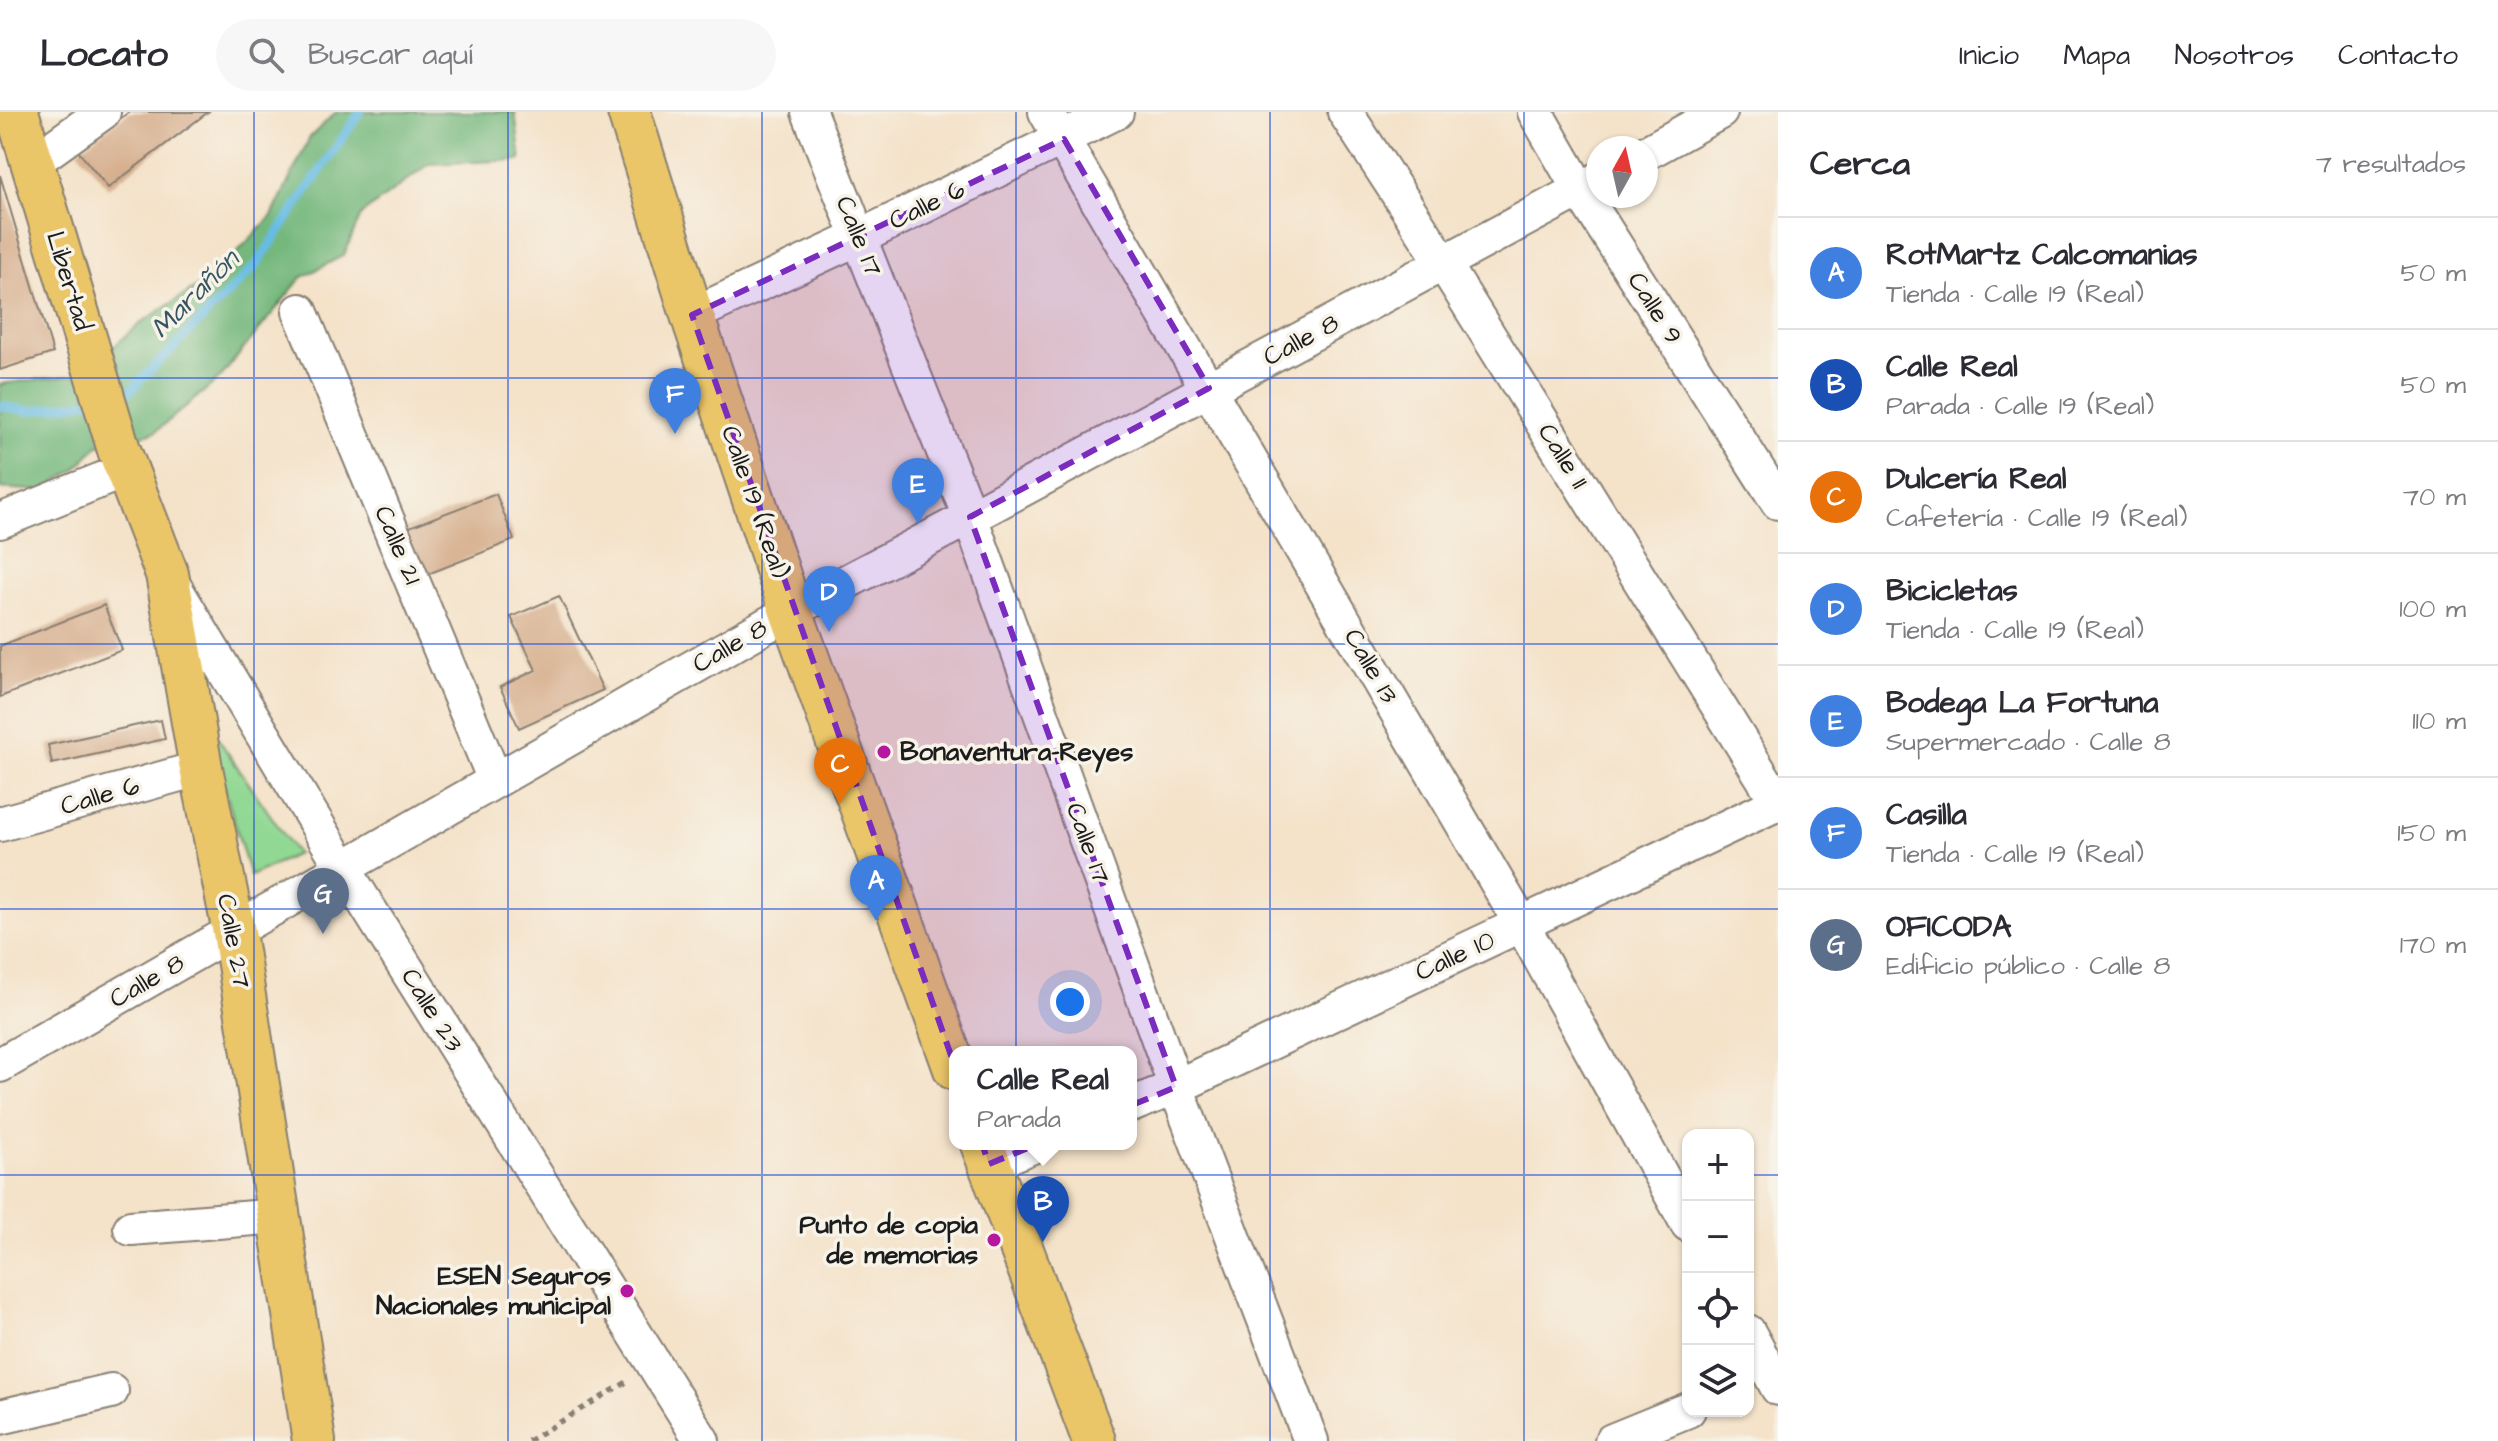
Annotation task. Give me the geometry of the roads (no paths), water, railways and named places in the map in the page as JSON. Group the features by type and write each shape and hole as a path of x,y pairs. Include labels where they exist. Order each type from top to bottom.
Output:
{"main road":[{"name":"Libertad","path":"17,112 123,460"},
{"name":"Calle 19 (Real)","path":"629,112 692,315 791,611 949,1052"},
{"name":"Calle 27","path":"123,460 167,574 234,932 314,1441"},
{"path":"986,1154 1094,1441"}],"street":[{"path":"32,163 103,112"},
{"name":"Calle 17","path":"809,112 970,517 1176,1087 1311,1441"},
{"name":"Calle 6","path":"692,315 860,237 1055,126 1116,112"},
{"name":"Calle 11","path":"1345,112 1444,264 1778,802"},
{"name":"Calle 9","path":"1535,112 1586,181"},
{"path":"1658,146 1720,112"},
{"name":"Calle 13","path":"1055,126 1522,925 1682,1213"},
{"name":"Calle 8","path":"0,1065 791,611 1586,187"},
{"name":"Calle 9","path":"1603,208 1778,502"},
{"name":"Calle 21","path":"300,311 495,780"},
{"path":"0,521 123,460"},
{"name":"Calle 23","path":"167,574 342,866 702,1441"},
{"name":"Calle 6","path":"0,824 201,768"},
{"name":"Calle 10","path":"1137,1103 1522,925 1778,802"},
{"path":"986,1154 1006,1150"},
{"path":"131,1228 279,1216"},
{"path":"1754,1345 1769,1380"},
{"path":"0,1417 111,1391"},
{"path":"1612,1441 1682,1412"}],"waterway":[{"name":"Marañón","path":"115,397 126,395 257,264 360,112"},
{"name":"Marañón","path":"0,406 30,411 92,401"}],"place":[{"name":"Casilla","path":"675,434"},
{"name":"Bodega La Fortuna","path":"918,524"},
{"name":"Bicicletas","path":"829,632"},
{"name":"Bonaventura-Reyes","path":"884,752"},
{"name":"Dulcería Real","path":"840,804"},
{"name":"RotMartz Calcomanias","path":"876,921"},
{"name":"OFICODA","path":"323,934"},
{"name":"Punto de copia de memorias","path":"994,1240"},
{"name":"Calle Real","path":"1043,1242"},
{"name":"ESEN Seguros Nacionales municipal","path":"627,1291"}]}
